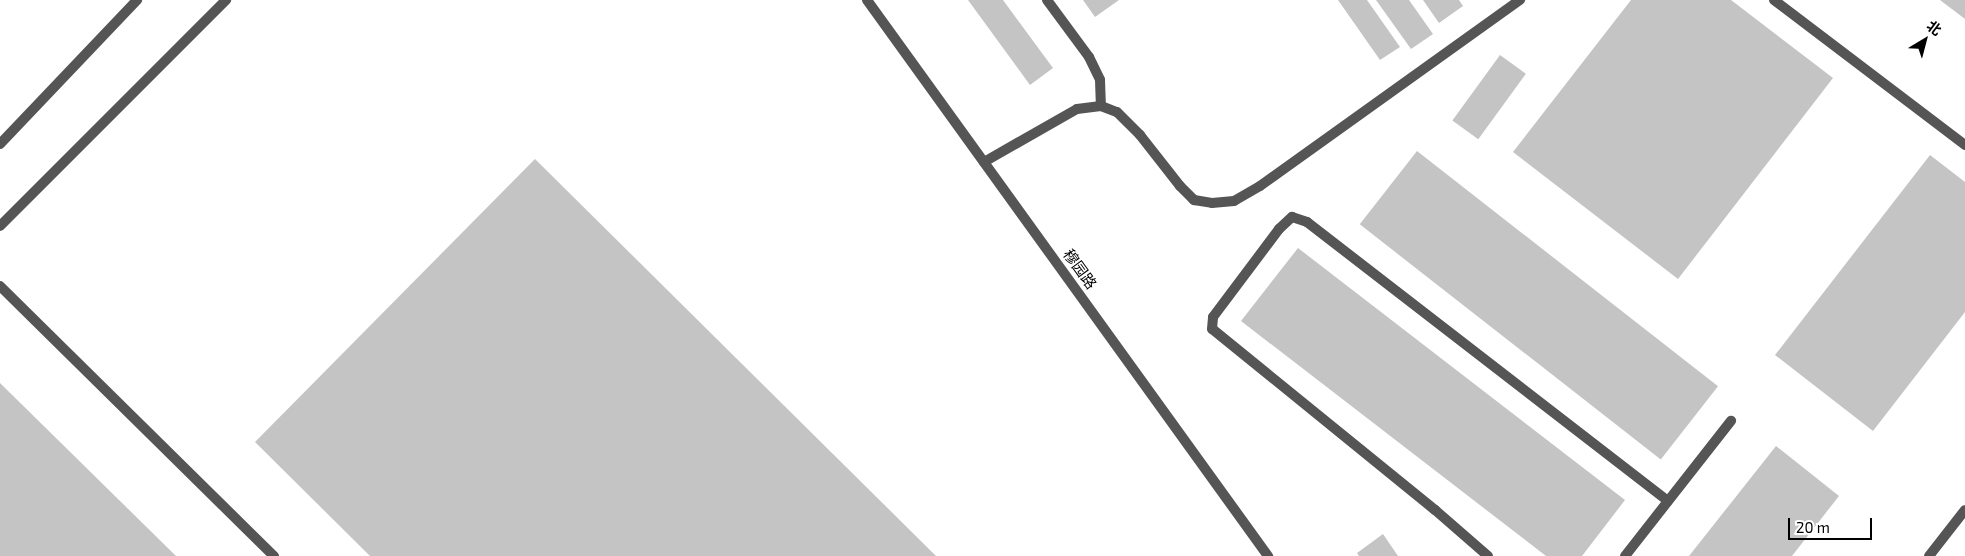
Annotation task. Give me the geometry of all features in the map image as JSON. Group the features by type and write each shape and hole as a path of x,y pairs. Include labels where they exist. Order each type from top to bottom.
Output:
{"street":[{"path":"0,144 137,0"},
{"path":"0,226 226,0"},
{"name":"穆园路","path":"867,0 1268,556"},
{"path":"1047,0 1089,57 1100,80 1101,106"},
{"path":"984,162 1077,109 1101,106 1117,112 1140,135 1180,186 1194,200 1212,203 1234,201 1260,186 1520,0"},
{"path":"1778,1 1965,145"},
{"path":"1488,556 1435,510 1212,330 1213,317 1279,229 1292,217 1307,222 1668,501"},
{"path":"0,286 274,556"},
{"path":"1625,556 1731,420"},
{"path":"1928,556 1965,510"}],"building":[{"path":"968,0 1003,0 1053,68 1030,85"},
{"path":"1083,0 1119,0 1095,17"},
{"path":"1338,0 1367,0 1400,47 1380,60"},
{"path":"1376,0 1409,0 1433,34 1411,49"},
{"path":"1423,0 1459,0 1463,6 1439,23"},
{"path":"1631,0 1731,0 1833,78 1678,279 1513,152"},
{"path":"1940,0 1965,0 1965,19"},
{"path":"1500,55 1526,74 1478,139 1452,121"},
{"path":"1417,151 1718,386 1661,459 1360,224"},
{"path":"1930,155 1965,182 1965,312 1873,431 1775,355"},
{"path":"535,159 936,556 370,556 255,442"},
{"path":"1298,248 1625,500 1582,556 1546,556 1241,321"},
{"path":"0,383 176,556 0,556"},
{"path":"1776,446 1839,496 1792,556 1689,556"},
{"path":"1383,534 1398,556 1359,556 1357,553"}]}
